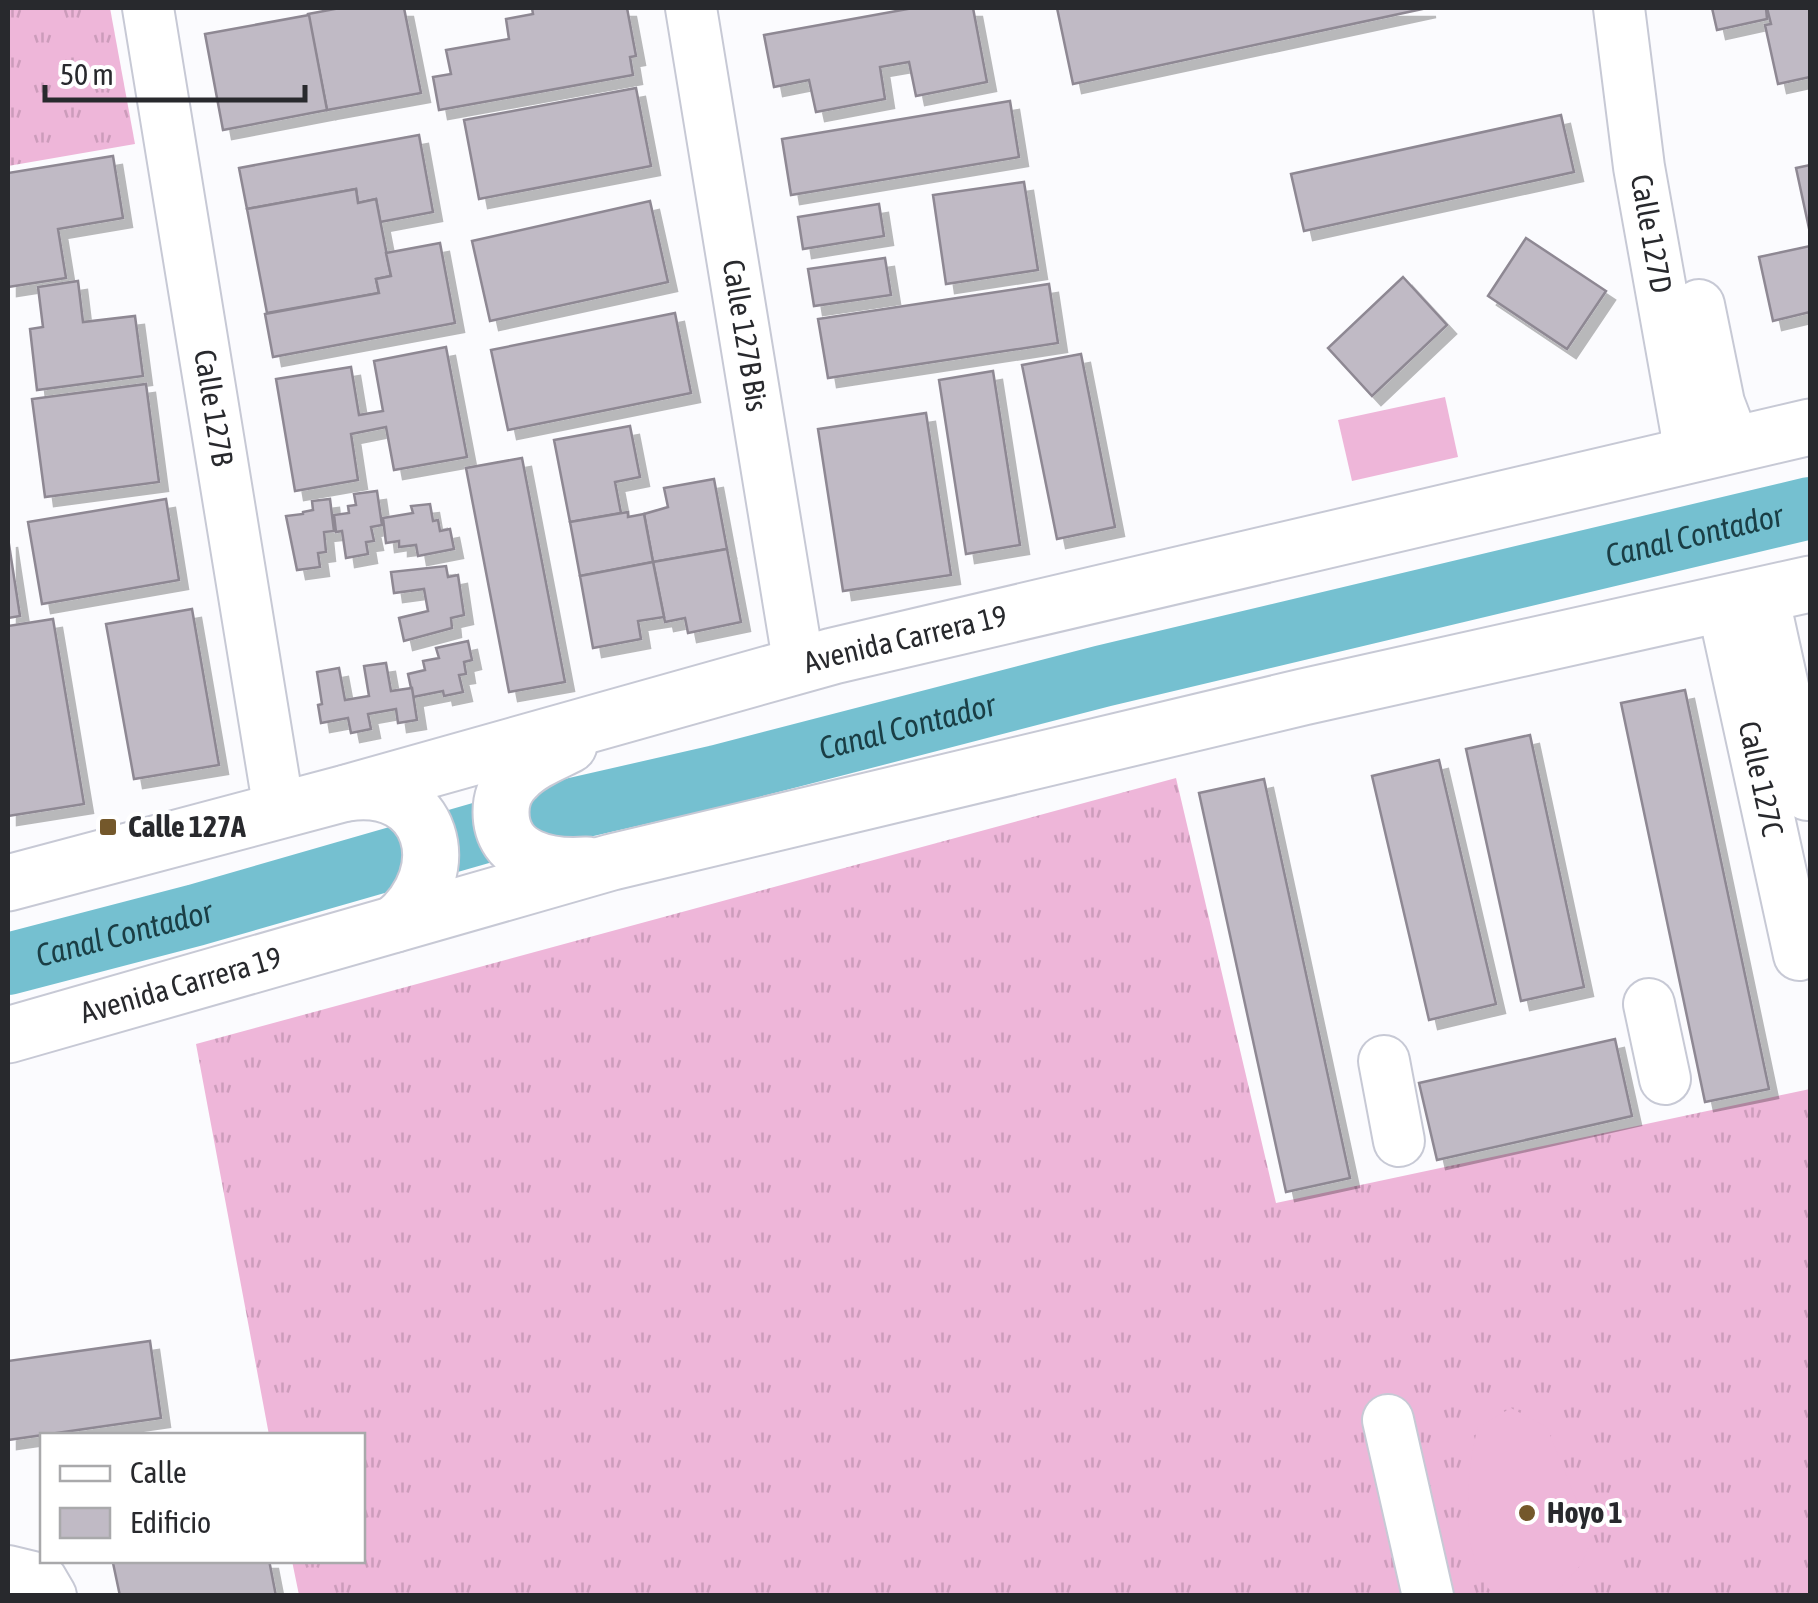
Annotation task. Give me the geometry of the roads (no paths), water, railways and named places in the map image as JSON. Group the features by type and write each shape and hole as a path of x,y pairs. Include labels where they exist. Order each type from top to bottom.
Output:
{"main road":[{"name":"Avenida Carrera 19","path":"8,883 279,810 372,796 682,697 799,666 1810,427"},
{"name":"Avenida Carrera 19","path":"8,1034 612,862 1302,697 1765,594"},
{"path":"612,862 555,866 525,856 504,832 502,802 518,774 540,758 682,697"},
{"path":"372,796 425,829 432,854 425,890 413,909 395,924"}],"street":[{"name":"Calle 127B","path":"148,8 279,810"},
{"name":"Calle 127B Bis","path":"691,8 799,666"},
{"name":"Calle 127D","path":"1622,8 1668,157 1719,404 1711,451"},
{"name":"Calle 127C","path":"1765,594 1778,718 1794,798 1799,955"},
{"path":"1650,1004 1666,1080"},
{"path":"1384,1060 1399,1141"},
{"path":"1388,1420 1428,1596"},
{"path":"8,1571 40,1579 51,1596"}],"waterway":[{"name":"Canal Contador","path":"8,964 196,915 533,818 717,776 1103,676 1810,508"}],"place":[{"name":"Calle 127A","path":"108,827"},
{"name":"Hoyo 1","path":"1527,1513"}]}
